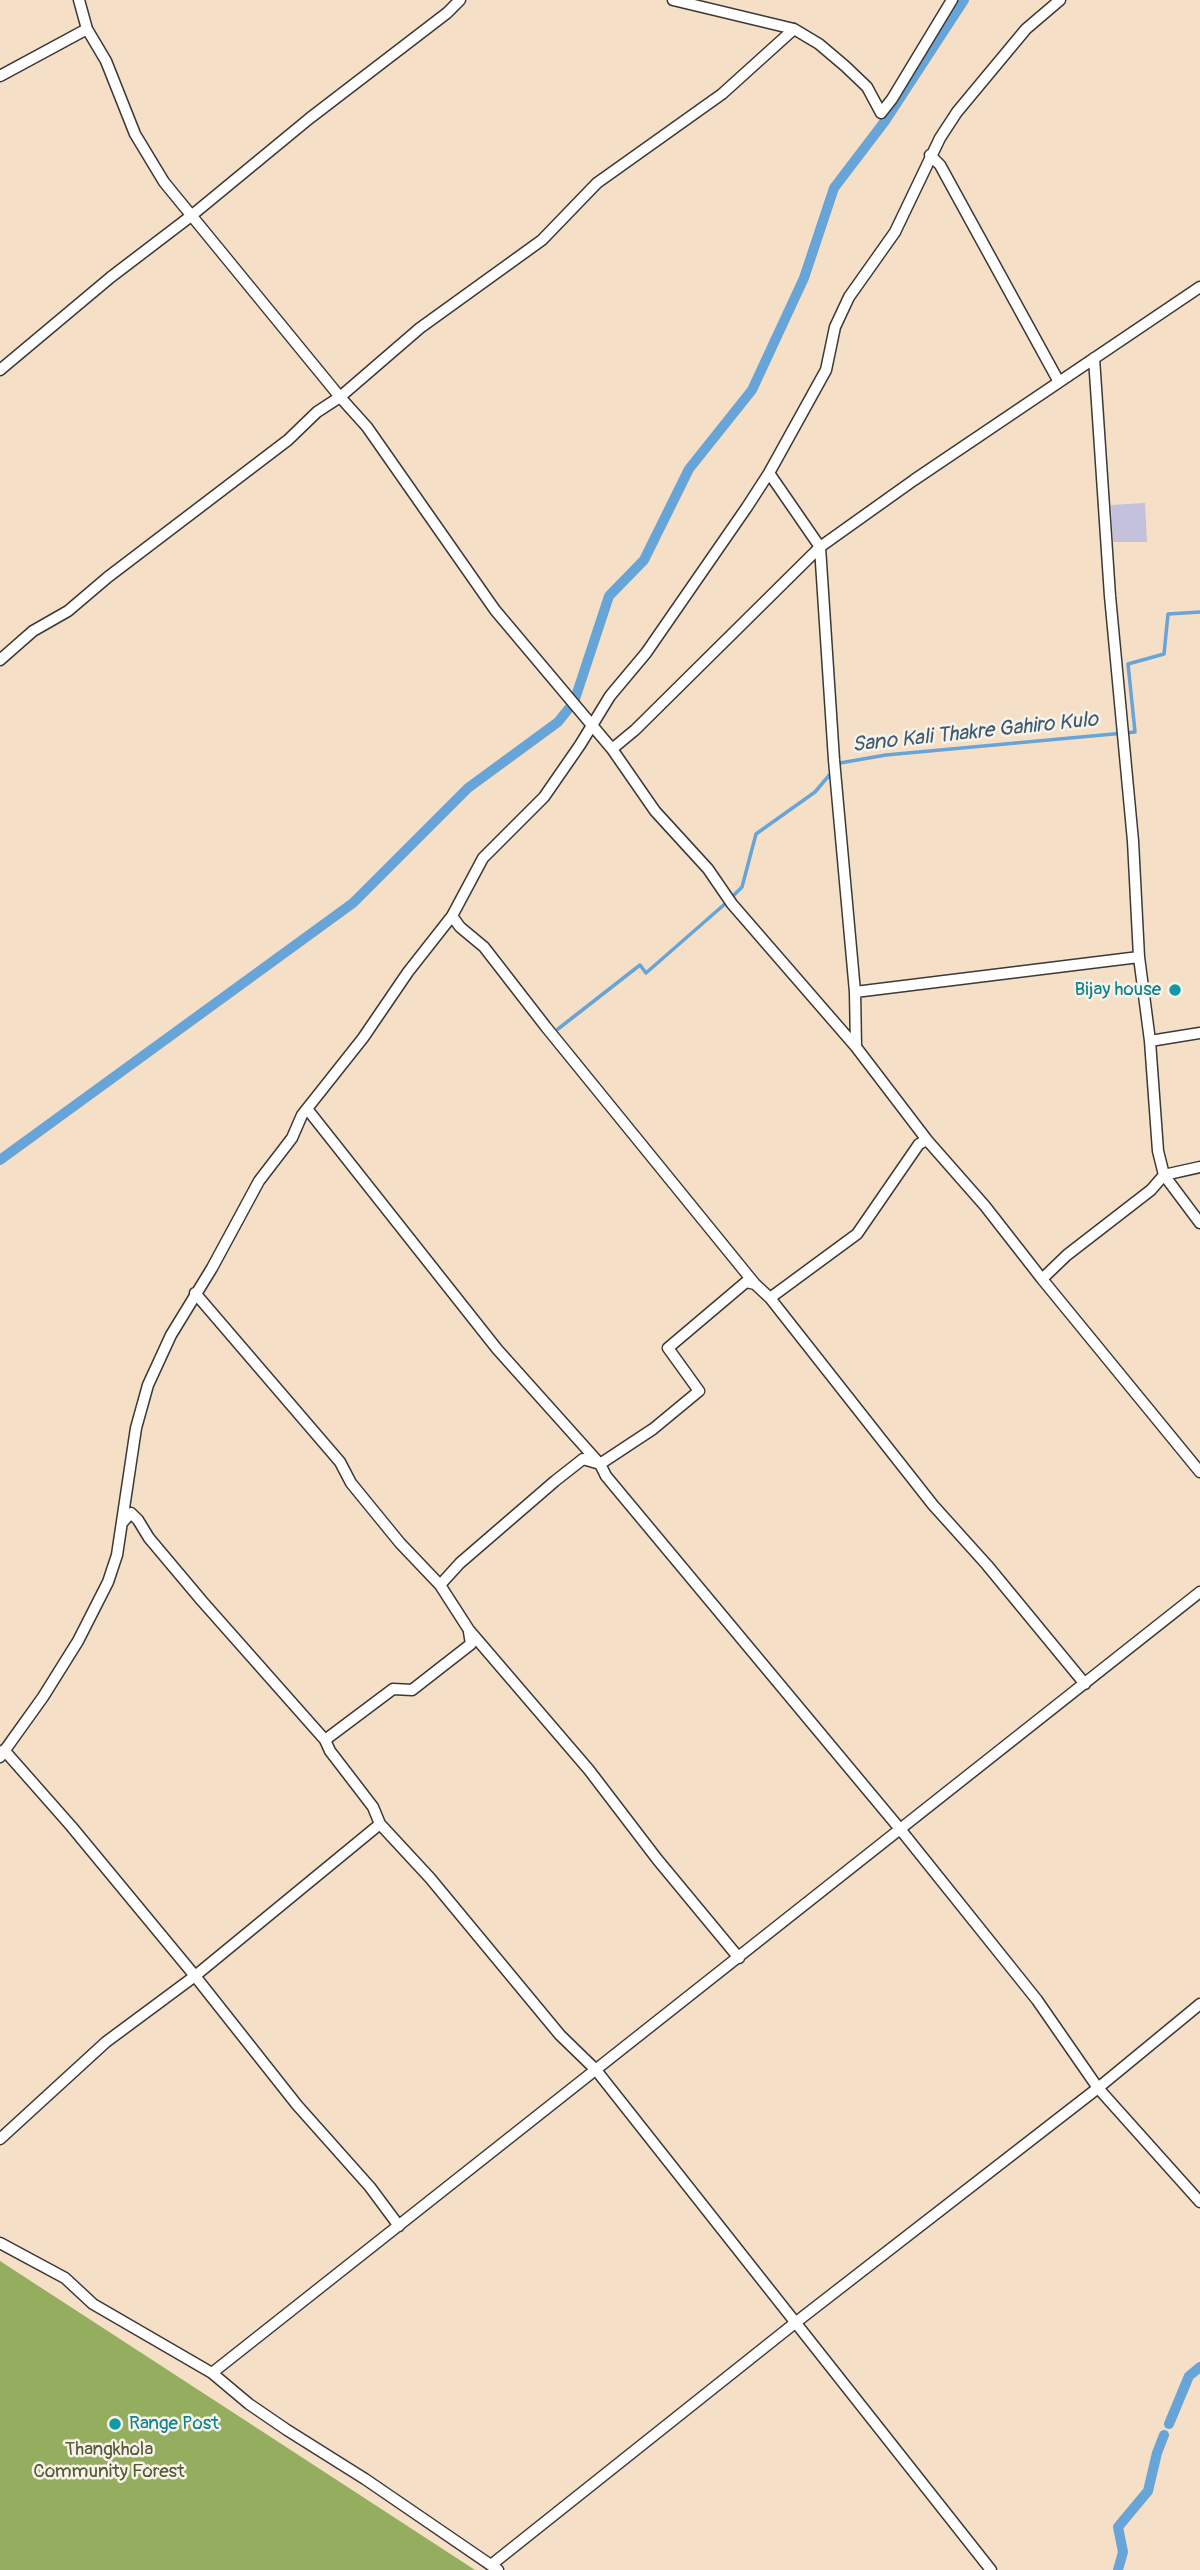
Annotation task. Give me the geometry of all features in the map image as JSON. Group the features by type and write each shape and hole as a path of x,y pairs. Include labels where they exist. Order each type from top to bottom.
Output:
{"street":[{"path":"79,0 87,29 106,61 135,134 164,182 367,427 495,610 622,761 654,811 708,869 732,904 856,1047 927,1140 985,1206 1200,1472"},
{"path":"0,370 111,277 447,13 460,0"},
{"path":"673,0 794,29 820,44 867,87 881,113 952,0"},
{"path":"399,2226 370,2187 297,2105 71,1826 2,1753 43,1697 94,1611 114,1564 123,1522 136,1428 148,1385 171,1335 212,1268 259,1181 292,1138 302,1115 452,916 483,858 544,797 593,727 610,696 646,653 769,472 825,370 835,327 849,297 895,232 930,155 957,113 1026,29 1060,0"},
{"path":"0,76 87,29"},
{"path":"0,660 33,631 68,611 108,577 288,440 317,412 340,397 420,328 542,240 597,183 722,94 794,29"},
{"path":"930,155 940,165 1059,382"},
{"path":"612,750 820,547 1059,382 1095,364 1200,287"},
{"path":"1095,364 1110,596 1133,841 1139,957 1150,1041 1158,1151 1164,1175 1200,1223"},
{"path":"769,472 820,547 834,761 855,992 856,1047"},
{"path":"452,916 460,927 484,947 755,1284 770,1297 933,1505 987,1565 1085,1684"},
{"path":"855,992 1139,957"},
{"path":"1150,1041 1200,1032"},
{"path":"308,1110 497,1349 600,1464 607,1476 900,1829 1037,2000 1098,2088 1200,2202"},
{"path":"770,1297 857,1234 919,1144 927,1140"},
{"path":"1042,1279 1066,1255 1151,1190 1164,1175 1200,1167"},
{"path":"440,1585 460,1563 583,1459 600,1464 653,1429 699,1391 668,1348 746,1282 755,1284"},
{"path":"195,1293 340,1462 351,1483 400,1543 440,1585 469,1630 589,1770 657,1859 739,1958"},
{"path":"123,1522 131,1513 202,1601 325,1740 330,1751 373,1807 380,1824 430,1878 560,2035 596,2070 991,2570"},
{"path":"212,2373 1200,1592"},
{"path":"325,1740 393,1689 412,1690 471,1644 469,1630"},
{"path":"0,2139 106,2042 195,1976 380,1824"},
{"path":"0,2243 65,2278 93,2304 212,2373 258,2410 365,2479 494,2568 795,2323 1098,2088 1200,2004"}],"shaded area":[{"path":"1145,503 1147,542 1113,542 1111,505"}],"green space":[{"name":"Thangkhola Community Forest","path":"0,2261 240,2417 475,2570 0,2570"}],"waterway":[{"path":"0,1160 353,903 468,788 558,722 574,702 609,596 644,560 689,469 752,390 804,278 834,188 885,121 964,0"},
{"name":"Sano Kali Thakre Gahiro Kulo","path":"837,766 840,763 886,755 1135,732 1128,664 1164,654 1168,614 1200,612"},
{"name":"Sano Kali Thakre Gahiro Kulo","path":"558,1029 640,965 646,973 726,903 742,887 756,834 815,792 832,772"},
{"path":"1169,2424 1189,2376 1200,2367"},
{"path":"1118,2570 1123,2552 1118,2527 1148,2491 1164,2435"}],"place":[{"name":"Bijay house","path":"1175,990"},
{"name":"Range Post","path":"115,2424"}]}
